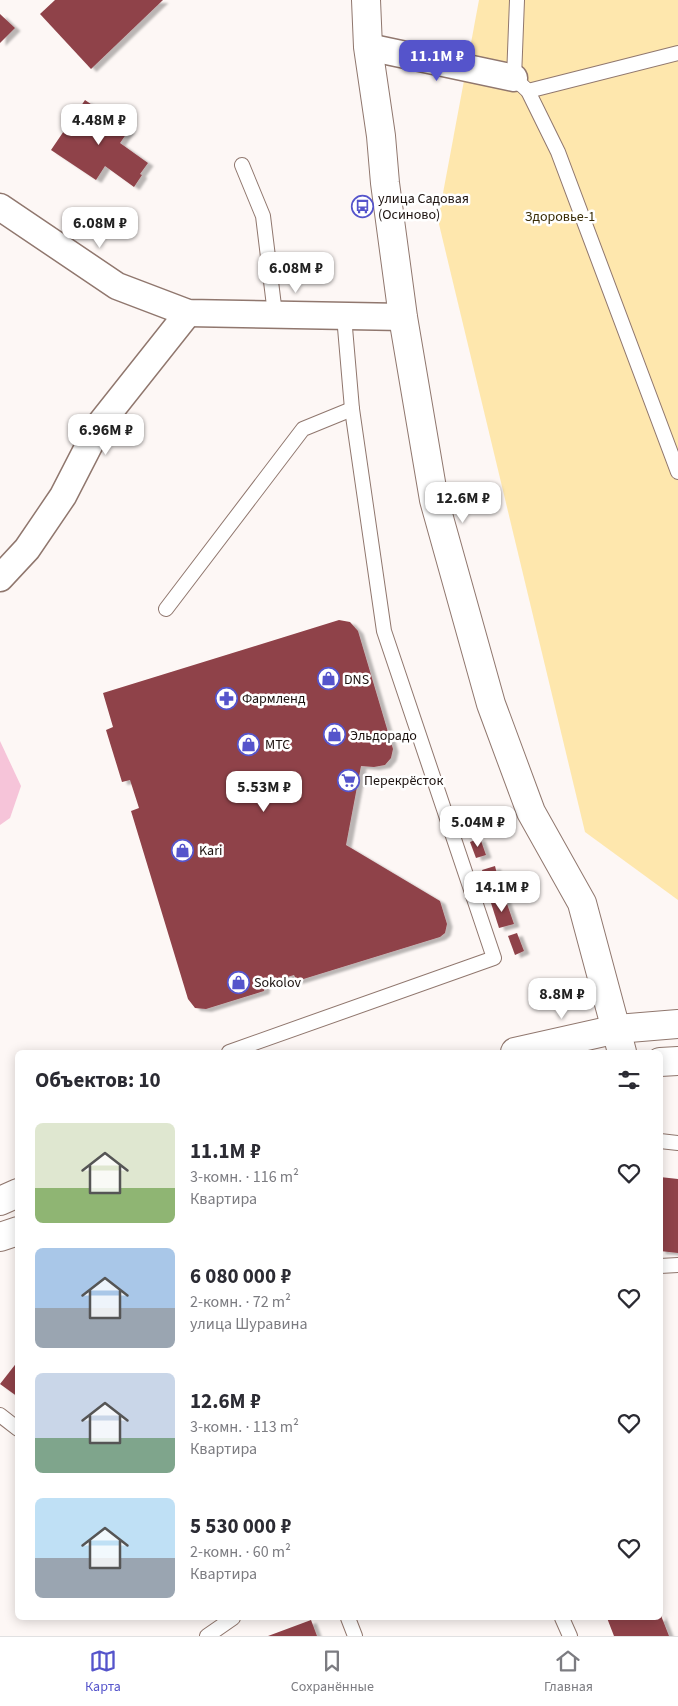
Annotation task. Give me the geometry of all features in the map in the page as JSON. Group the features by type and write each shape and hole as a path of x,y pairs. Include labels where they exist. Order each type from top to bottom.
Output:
{"street":[{"path":"366,0 368,47 381,136 385,183 404,317 434,500 491,704 531,812 582,903 620,1041"},
{"path":"368,47 521,84"},
{"path":"0,207 117,286 188,312 404,317"},
{"path":"5,568 27,549 63,496 100,424 188,312"},
{"path":"534,1050 620,1041 678,1024"},
{"path":"663,1062 678,1061"},
{"path":"0,1201 15,1194"},
{"path":"0,1237 15,1232"}],"lane":[{"path":"517,0 521,84 558,152 678,472"},
{"path":"521,84 678,52"},
{"path":"242,165 263,216 275,314"},
{"path":"235,1050 494,958 384,631 352,410 344,316"},
{"path":"166,609 302,429 352,410"},
{"path":"663,1142 678,1144"},
{"path":"663,1266 678,1265"},
{"path":"0,1415 15,1427"},
{"path":"207,1636 230,1620"},
{"path":"349,1620 355,1636"},
{"path":"563,1620 570,1636"}],"green space":[{"name":"Здоровье-1","path":"479,0 678,0 678,900 585,832 438,220"}],"shaded area":[{"path":"0,741 21,786 10,818 0,825"}],"building":[{"path":"55,0 163,0 91,69 40,14"},
{"path":"0,14 15,28 0,43"},
{"path":"85,100 129,130 120,143 148,163 134,187 105,166 96,180 51,150"},
{"path":"339,620 350,622 358,631 393,749 391,758 385,765 374,767 361,766 346,845 440,901 447,924 445,933 440,937 297,981 294,975 265,984 264,991 206,1009 195,1008 188,999 131,811 139,808 130,780 122,782 106,730 113,727 103,693"},
{"path":"480,838 486,855 476,858 470,842"},
{"path":"495,866 502,893 490,897 482,870"},
{"path":"505,898 514,924 499,928 491,903"},
{"path":"517,933 524,951 515,955 508,936"},
{"path":"663,1177 678,1179 678,1253 663,1251"},
{"path":"15,1365 15,1395 0,1384"},
{"path":"311,1620 317,1636 268,1636"},
{"path":"608,1620 663,1620 669,1636 614,1636"}],"place":[{"name":"улица Садовая (Осиново)","path":"362,206"},
{"name":"DNS","path":"328,679"},
{"name":"Фармленд","path":"226,698"},
{"name":"Эльдорадо","path":"334,735"},
{"name":"МТС","path":"249,744"},
{"name":"Перекрёсток","path":"348,780"},
{"name":"Kari","path":"183,850"},
{"name":"Sokolov","path":"238,982"}]}
